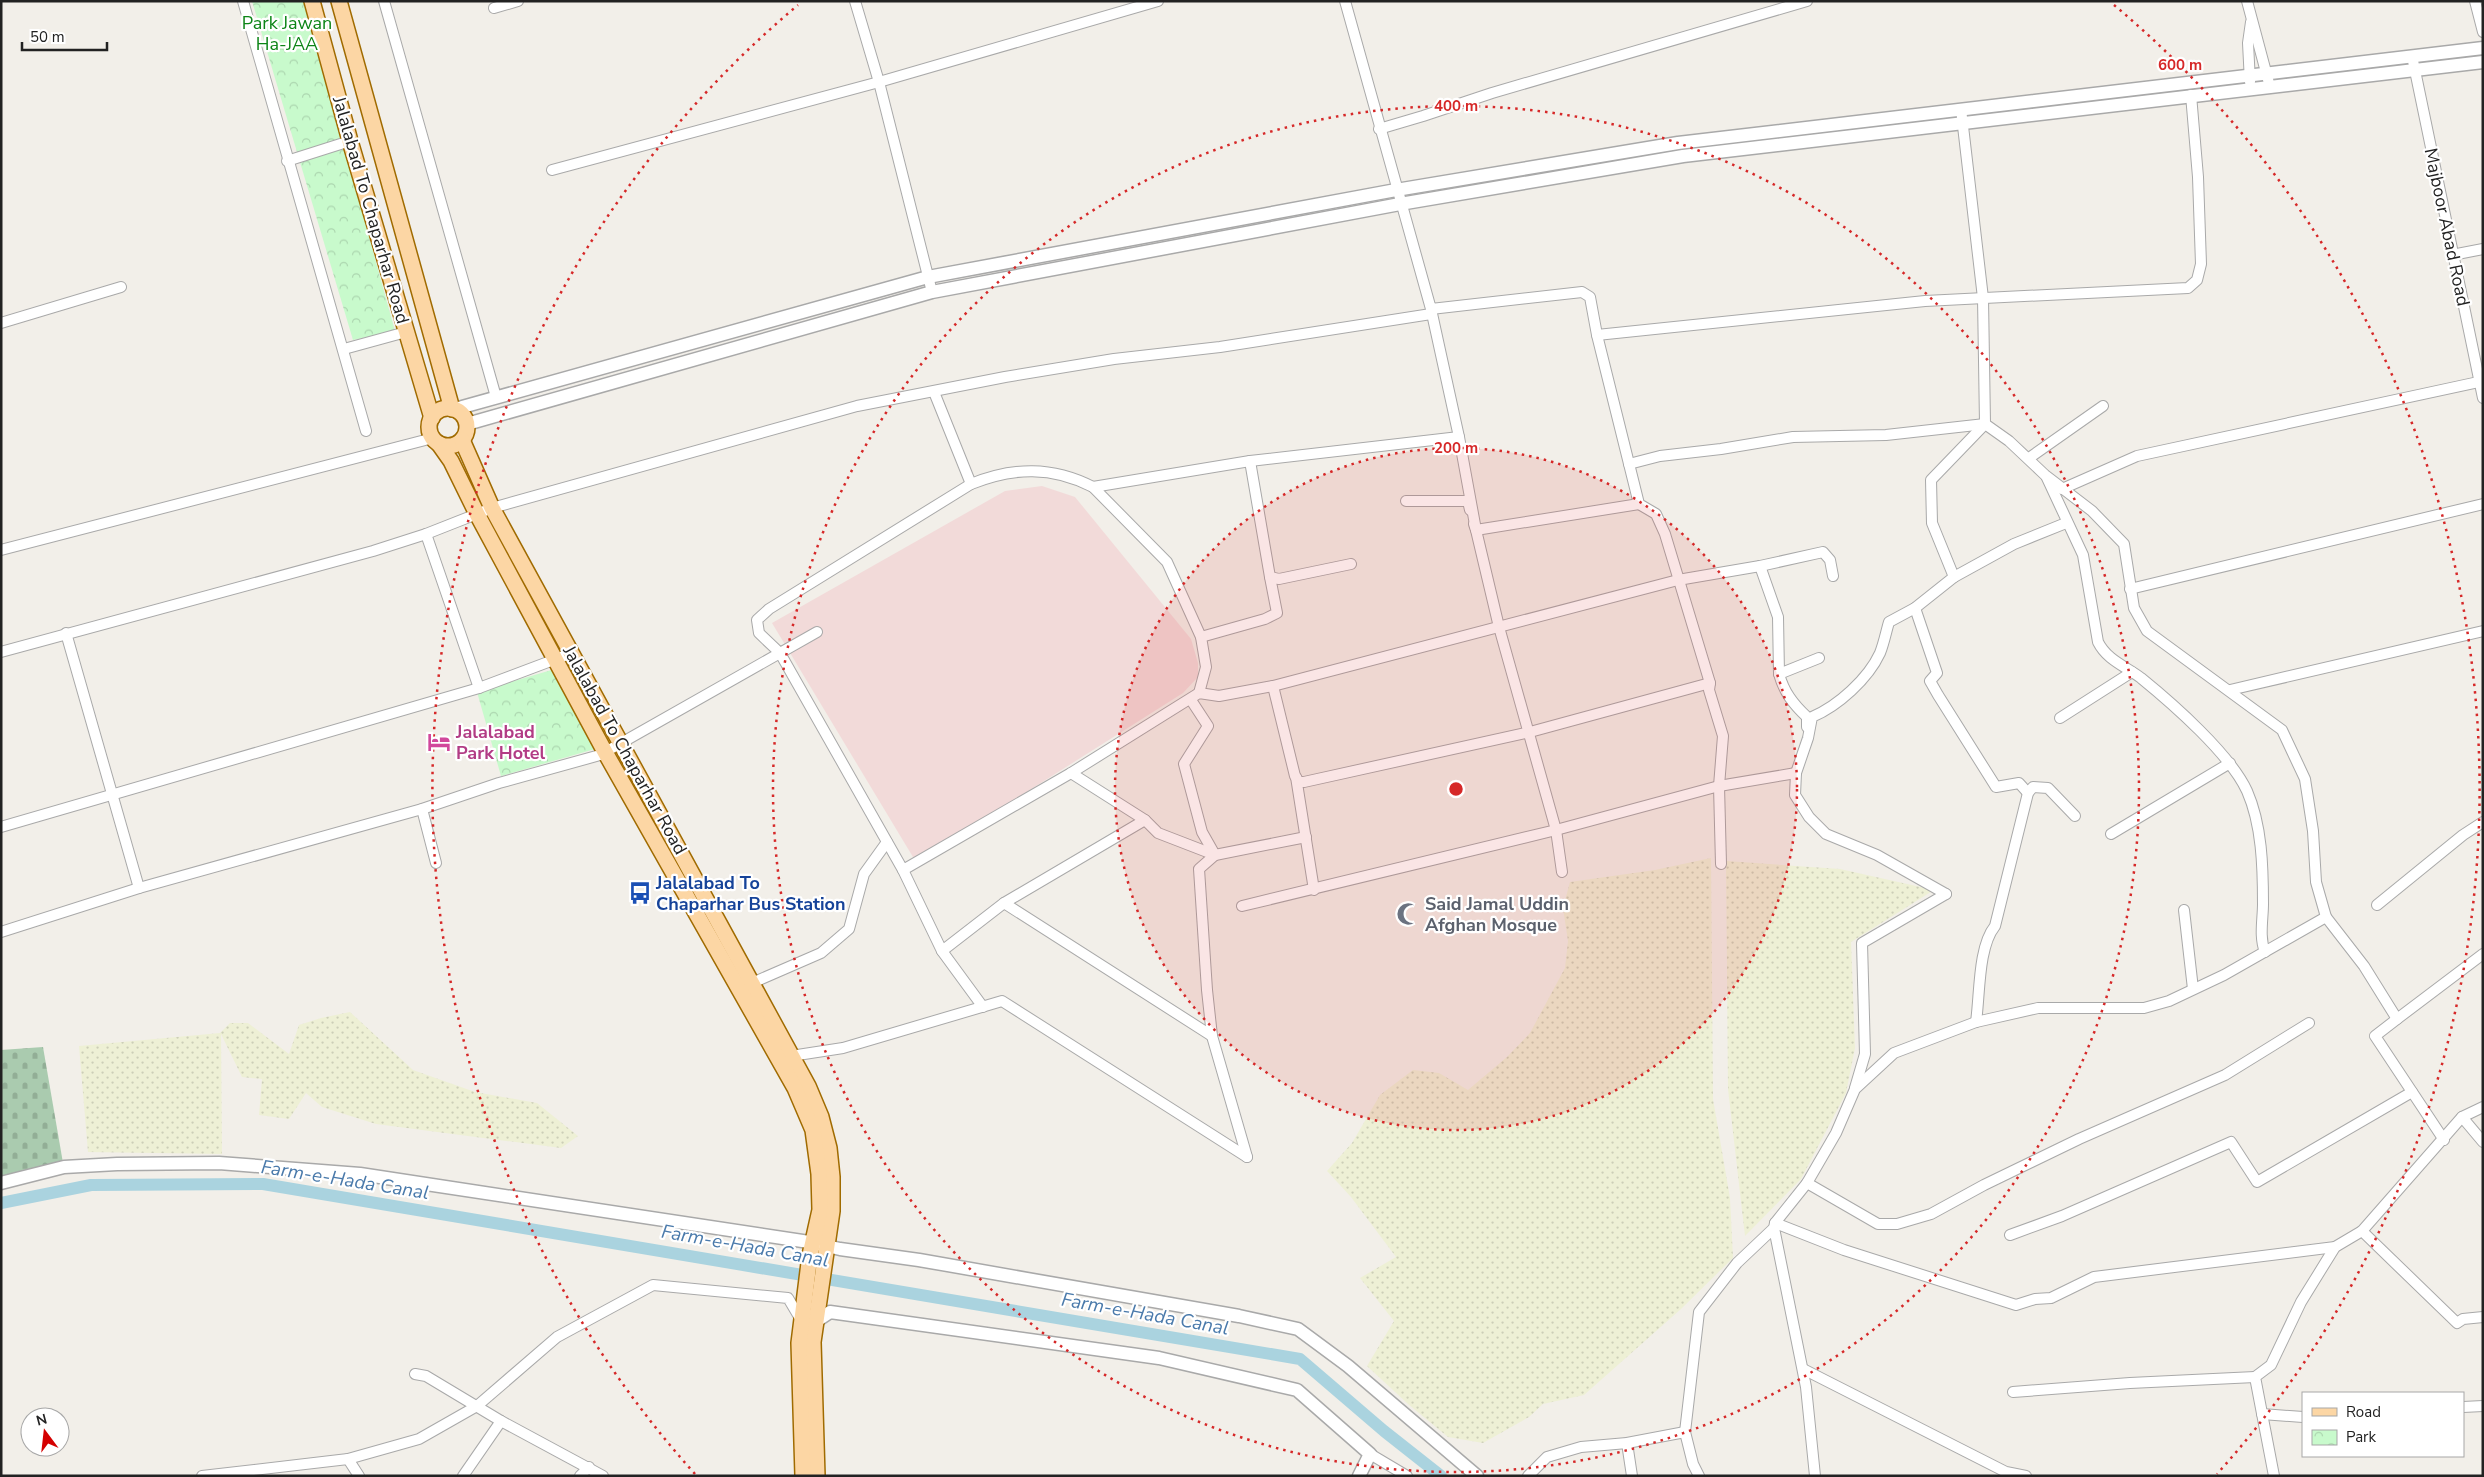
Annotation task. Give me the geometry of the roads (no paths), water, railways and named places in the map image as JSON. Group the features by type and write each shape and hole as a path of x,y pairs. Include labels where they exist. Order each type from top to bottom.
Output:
{"main road":[{"name":"Jalalabad To Chaparhar Road","path":"312,1 350,141 432,418"},
{"name":"Jalalabad To Chaparhar Road","path":"339,1 454,409"},
{"path":"441,409 454,409 464,416 467,432 456,445 447,446 436,441 430,430 432,418 441,409"},
{"name":"Jalalabad To Chaparhar Road","path":"462,440 492,508 808,1086 822,1117 829,1148 832,1210 818,1251"},
{"name":"Jalalabad To Chaparhar Road","path":"436,441 452,461 477,514 605,752 795,1088 812,1130 819,1174 818,1251"},
{"path":"803,1476 806,1343 818,1251"},
{"path":"806,1343 817,1476"}],"street":[{"path":"243,1 287,161 344,349 366,431"},
{"path":"384,1 496,397"},
{"path":"494,8 518,1"},
{"path":"855,1 879,82 932,292"},
{"path":"552,170 879,82 1158,1"},
{"path":"1345,1 1431,312 1459,437 1476,530"},
{"path":"1379,129 1502,90 1807,1"},
{"path":"2247,1 2251,21 2268,73 2270,87"},
{"path":"2475,1 2483,32"},
{"path":"2250,82 2248,43 2251,21"},
{"path":"467,424 932,292 1400,204 1683,156 2191,96 2250,82 2268,73 2483,48"},
{"name":"Majboor Abad Road","path":"2412,56 2452,255 2482,381 2483,398"},
{"path":"454,409 928,277 1396,190 1678,143 1961,109 2250,82 2270,87 2483,62"},
{"path":"1597,335 1833,309 1983,298 2181,289 2193,285 2200,275 2201,264 2198,177 2191,96"},
{"path":"1954,577 1932,523 1931,480 1985,424 1983,298 1961,109"},
{"path":"287,161 350,141"},
{"path":"2452,255 2483,249"},
{"path":"1,323 121,287"},
{"path":"1,652 373,551 426,534 492,508 857,406 1005,377 1114,359 1220,347 1431,312 1582,292 1590,297 1597,335 1639,504"},
{"path":"344,349 406,332"},
{"path":"2062,489 2137,456 2482,381"},
{"path":"934,392 971,484"},
{"path":"2029,458 2103,406"},
{"path":"1629,464 1660,456 1721,449 1793,437 1886,435 1985,424 2029,458 2062,489 2092,511 2124,544 2134,608 2147,631 2230,690 2282,730 2305,780 2313,831 2316,882 2326,918 2364,966 2397,1019"},
{"path":"1093,487 1250,462 1459,437"},
{"path":"1,550 436,441"},
{"path":"1201,637 1265,619 1277,613 1250,462"},
{"path":"982,1006 942,951 903,870 780,653 759,633 757,620 763,614 971,484 990,476 1014,471 1037,470 1068,476 1093,487 1167,562 1201,637 1206,667 1195,696 1208,726 1184,764 1202,832 1215,855"},
{"path":"2045,475 2066,523 2083,555 2098,642 2104,653 2132,672 2207,738 2230,763 2246,791 2255,817 2263,893 2261,940 2265,952"},
{"path":"1406,501 1468,501 1499,627 1556,830 1562,872"},
{"path":"1476,530 1639,504 1656,514 1665,534 1710,683 1709,690 1723,736 1719,786 1721,864"},
{"path":"2130,588 2483,504"},
{"path":"1699,1476 1693,1464 1685,1432 1699,1312 1737,1263 1774,1225 1807,1183 1836,1133 1855,1089 1865,1054 1862,943 1946,894 1877,855 1826,834 1809,817 1795,795 1796,772 1808,738 1812,717 1825,711 1871,668 1880,652 1889,622 1915,608 1954,577 2014,544 2066,523"},
{"path":"426,534 479,688"},
{"path":"903,870 1071,773 1195,696 1219,696 1273,686 1678,580 1760,566 1823,552 1830,560 1833,576"},
{"path":"1270,577 1279,579 1351,564"},
{"path":"1760,566 1778,618 1779,674 1791,702 1807,717 1808,738"},
{"path":"1915,608 1937,673 1930,681 1996,786 2019,783 2028,793"},
{"path":"2230,690 2483,631"},
{"path":"1,932 139,888 422,809 499,783 605,752 818,632"},
{"path":"66,633 114,795 139,888"},
{"path":"1,827 479,688 556,661 572,653"},
{"path":"1779,674 1819,658"},
{"path":"2060,718 2132,672"},
{"path":"1295,776 1299,782 1304,782 1530,732 1710,683"},
{"path":"1273,686 1295,776 1314,890"},
{"path":"2111,834 2230,763"},
{"path":"1242,906 1556,830 1719,786 1796,772"},
{"path":"1071,773 1145,820 1158,833 1215,855"},
{"path":"1976,1022 1983,951 1995,926 2028,793 2033,787 2048,788 2075,816"},
{"path":"422,809 436,863"},
{"path":"942,951 1004,903 1145,820"},
{"path":"2378,905 2483,822"},
{"path":"791,1056 842,1048 1002,1001 1247,1157 1212,1036 1206,981 1199,869 1215,855 1306,837"},
{"path":"752,983 821,953 849,929 864,874 887,842"},
{"path":"1004,903 1212,1036"},
{"path":"2184,910 2193,989"},
{"path":"1855,1089 1894,1053 1976,1022 2038,1008 2144,1008 2168,1000 2265,952 2326,918"},
{"path":"2444,1140 2375,1036 2483,954"},
{"path":"1807,1183 1878,1224 1897,1224 1930,1214 1984,1185 2070,1144 2225,1075 2309,1022"},
{"path":"2010,1235 2062,1216 2231,1142 2257,1182 2412,1092"},
{"path":"1774,1225 1844,1250 2016,1305 2035,1299 2050,1298 2094,1277 2335,1247 2362,1231 2462,1118 2483,1107"},
{"path":"2462,1118 2483,1142"},
{"path":"1,1183 64,1167 118,1164 219,1162 360,1174 818,1251 995,1273 1239,1316 1298,1329 1348,1366 1477,1476"},
{"path":"1774,1225 1803,1369 1815,1476"},
{"path":"2362,1231 2457,1323 2463,1319 2483,1317"},
{"path":"2013,1392 2092,1387 2130,1382 2255,1377 2271,1365 2301,1302 2335,1247"},
{"path":"202,1476 348,1459 419,1438 478,1406 557,1337 653,1285 788,1298 809,1315 830,1312 1159,1358 1297,1390 1370,1454 1407,1476"},
{"path":"1803,1369 2005,1474 2026,1476"},
{"path":"415,1374 426,1376 502,1421 603,1476"},
{"path":"2255,1377 2274,1476"},
{"path":"2464,1407 2483,1406"},
{"path":"2262,1414 2302,1417"},
{"path":"463,1476 502,1421"},
{"path":"1528,1476 1547,1457 1581,1447 1627,1442 1685,1432"},
{"path":"1627,1442 1632,1476"},
{"path":"1358,1476 1370,1454"},
{"path":"348,1459 359,1476"},
{"path":"580,1476 589,1467"}],"waterway":[{"name":"Farm-e-Hada Canal","path":"1,1203 91,1185 263,1184 1300,1359 1384,1431 1441,1476"}],"place":[{"name":"Jalalabad Park Hotel","path":"439,742"},
{"name":"Jalalabad To Chaparhar Bus Station","path":"640,893"},
{"name":"Said Jamal Uddin Afghan Mosque","path":"1408,914"}],"park label":[{"name":"Park Jawan Ha-JAA","path":"287,33"}]}
